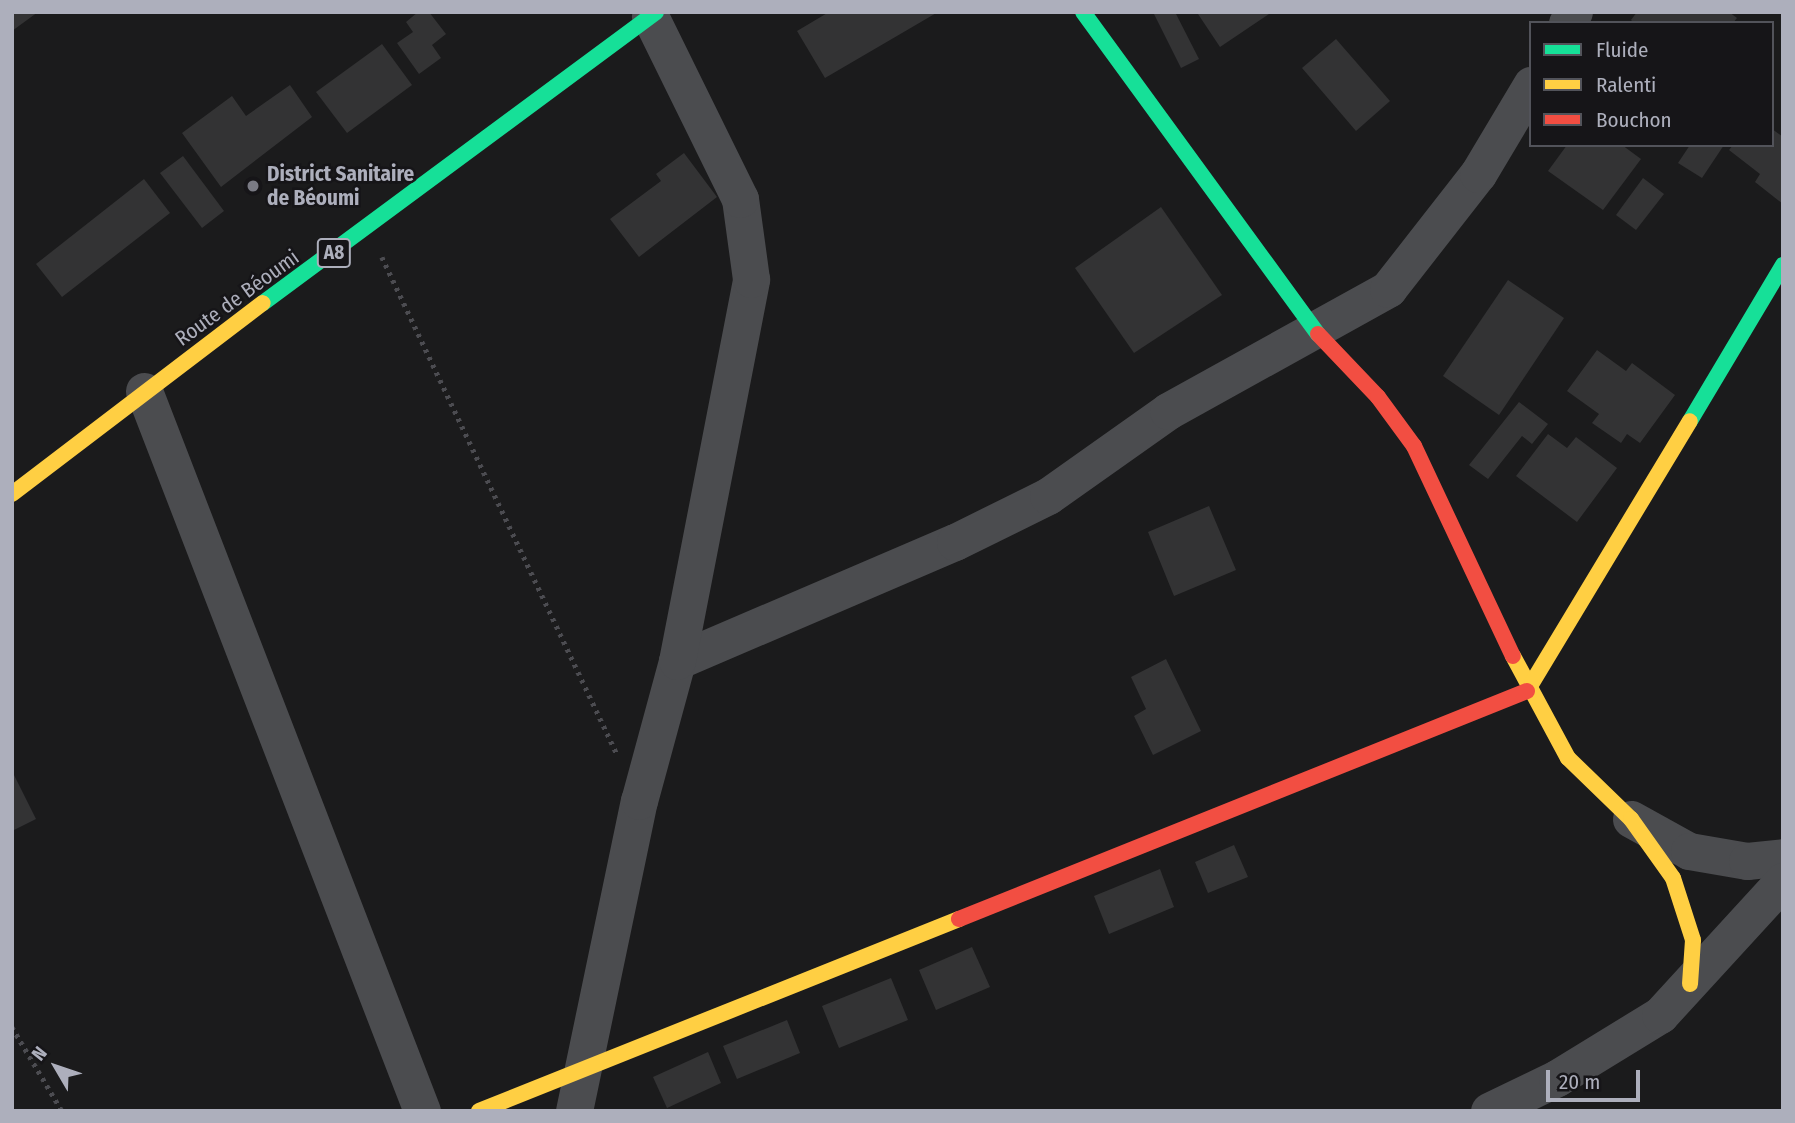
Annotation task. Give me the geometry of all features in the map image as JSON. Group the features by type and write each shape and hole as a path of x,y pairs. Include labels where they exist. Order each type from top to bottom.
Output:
{"street":[{"path":"1083,12 1316,332 1378,397 1414,446 1529,690 1568,758 1631,819 1674,877 1693,940 1690,984"},
{"path":"574,1111 585,1070 639,801 677,661 751,279 740,199 653,14"},
{"name":"Route de Béoumi","path":"12,494 144,391 368,228 653,14"},
{"path":"677,661 955,542 1048,496 1168,411 1316,332 1388,289 1478,174 1529,88"},
{"path":"479,1111 1529,690 1783,265"},
{"path":"144,391 422,1111"},
{"path":"1631,819 1689,850 1747,860 1783,857"},
{"path":"1489,1111 1557,1078 1660,1015 1783,881"}],"path":[{"path":"368,228 639,801"},
{"path":"12,1027 62,1111"}],"building":[{"path":"12,12 38,12 12,31"},
{"path":"418,12 429,12 446,34 432,45 441,58 419,74 397,43 413,32 406,22"},
{"path":"829,12 938,12 825,78 797,31"},
{"path":"1175,12 1199,59 1181,68 1154,14"},
{"path":"1272,12 1220,47 1198,14"},
{"path":"1637,12 1729,12 1737,18 1735,21 1631,20"},
{"path":"1336,39 1390,101 1356,131 1302,68"},
{"path":"382,44 412,85 347,133 316,92"},
{"path":"290,85 312,117 221,187 182,133 232,96 246,116"},
{"path":"1774,130 1783,137 1783,204 1755,182 1760,174 1729,150 1731,147 1774,147"},
{"path":"1566,147 1625,147 1641,159 1603,210 1548,171"},
{"path":"1689,147 1723,147 1702,178 1678,163"},
{"path":"684,153 717,197 639,257 610,219 661,181 656,174"},
{"path":"183,156 224,211 202,228 160,173"},
{"path":"1643,178 1664,194 1636,230 1616,215"},
{"path":"144,179 170,213 62,297 36,264"},
{"path":"1161,207 1222,295 1134,353 1075,268"},
{"path":"1508,280 1564,318 1499,415 1443,376"},
{"path":"1597,350 1626,371 1632,363 1675,395 1640,443 1627,434 1621,443 1592,423 1599,414 1567,391"},
{"path":"1519,402 1548,424 1532,444 1522,436 1488,479 1469,465"},
{"path":"1548,434 1567,448 1576,437 1617,468 1577,522 1516,476"},
{"path":"1209,506 1236,570 1174,596 1148,532"},
{"path":"1166,659 1201,731 1153,755 1134,716 1146,709 1131,677"},
{"path":"12,771 36,819 12,831"},
{"path":"1234,845 1248,877 1208,893 1195,862"},
{"path":"1160,869 1174,907 1109,934 1094,896"},
{"path":"972,947 990,987 936,1010 919,970"},
{"path":"891,978 908,1020 839,1048 822,1006"},
{"path":"787,1020 800,1053 737,1079 723,1046"},
{"path":"708,1052 721,1083 667,1108 653,1077"}],"traffic: fast":[{"path":"263,303 656,12"},
{"path":"1083,12 1318,334"},
{"path":"1690,421 1783,265"}],"traffic: slow":[{"path":"12,494 263,303"},
{"path":"1527,691 1690,421"},
{"path":"1513,656 1568,758 1631,819 1673,878 1693,940 1690,984"},
{"path":"479,1111 959,919"}],"traffic: jam":[{"path":"1318,334 1378,397 1414,446 1513,656"},
{"path":"959,919 1527,691"}],"place":[{"name":"District Sanitaire de Béoumi","path":"253,186"}]}
